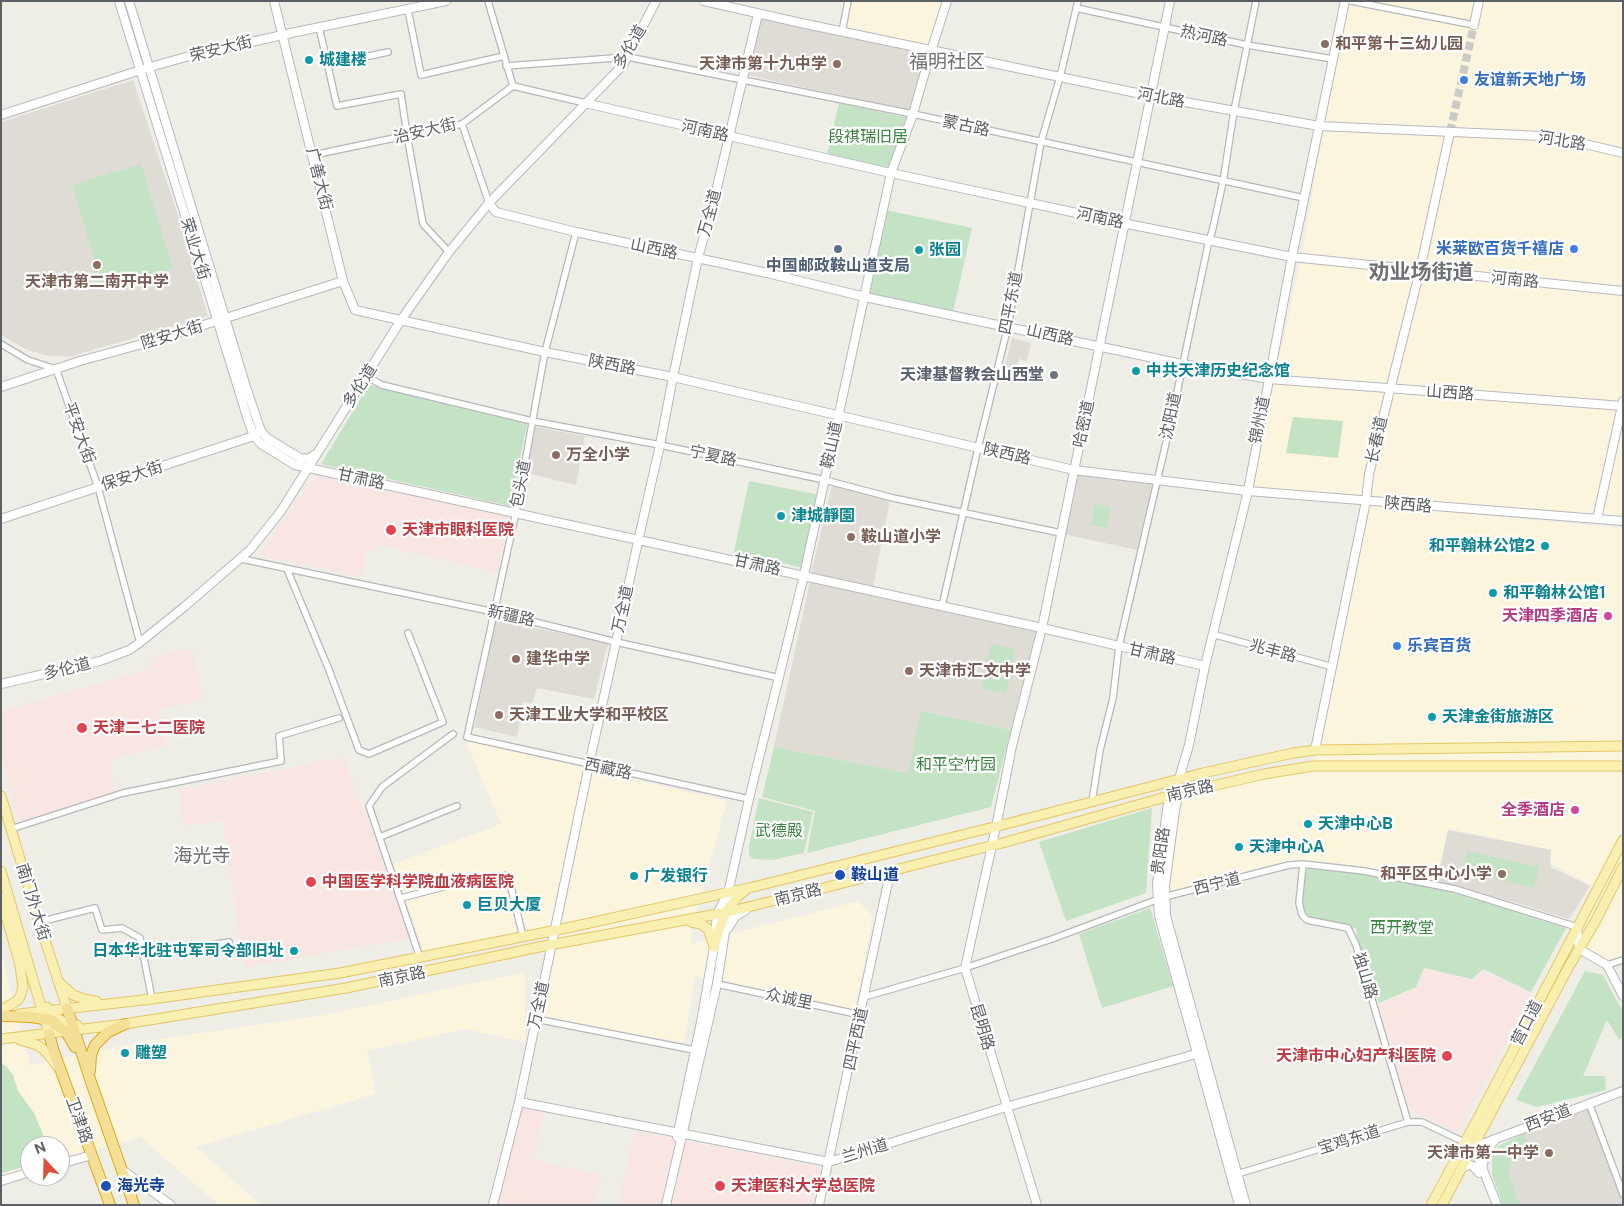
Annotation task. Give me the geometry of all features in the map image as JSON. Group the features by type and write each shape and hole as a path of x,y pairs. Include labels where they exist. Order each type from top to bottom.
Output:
{"highway":[{"name":"卫津路","path":"67,1008 71,1029 134,1205"},
{"path":"2,1014 49,1018 71,1029"},
{"name":"卫津路","path":"49,1018 64,1078 110,1205"},
{"path":"91,1082 90,1061 95,1045 108,1032 125,1024"}],"main road":[{"name":"南京路","path":"4,1039 67,1008 152,999 340,973 523,937 753,887 1259,759 1315,750 1623,746"},
{"name":"南京路","path":"71,1029 125,1024 346,988 681,922 890,872 992,846 1179,793 1264,774 1313,766 1623,766"},
{"name":"南门外大街","path":"1,796 56,978 67,1008"},
{"name":"营口道","path":"1431,1205 1623,840"},
{"name":"营口道","path":"1442,1205 1623,867"},
{"name":"南门外大街","path":"1,871 33,984 49,1018"},
{"path":"714,946 725,912 738,896 753,887"},
{"path":"1,898 20,965 23,987 20,998 2,1014"},
{"path":"681,922 697,922 705,926 712,937 714,946"},
{"path":"56,978 64,988 79,998 93,1001 122,1002"},
{"path":"49,1018 56,978"},
{"path":"4,1039 27,1042 43,1049 64,1078"}],"street":[{"name":"荣业大街","path":"120,1 217,321 257,433"},
{"name":"荣业大街","path":"130,1 225,318 257,433"},
{"name":"广善大街","path":"274,1 343,281 355,310 402,320"},
{"name":"荣安大街","path":"1,115 150,67 223,48 282,34 446,1"},
{"path":"488,1 513,86 585,103"},
{"name":"多伦道","path":"1,684 100,661 121,654 140,643 242,559 257,543 281,511 402,320 449,252 489,203 623,65 656,1"},
{"name":"河北路","path":"704,1 931,51 1151,96 1319,126 1542,136 1623,153"},
{"path":"842,32 848,1"},
{"name":"鞍山道","path":"698,1050 718,984 728,893 804,575 891,173 913,114 947,1"},
{"name":"哈密道","path":"992,846 1012,746 1042,628 1170,1"},
{"name":"沈阳道","path":"1092,802 1100,750 1112,698 1119,646 1223,182 1234,111 1256,1"},
{"name":"锦州道","path":"1179,779 1189,745 1212,634 1248,491 1292,257 1345,1"},
{"path":"1351,1 1474,25 1479,1"},
{"name":"热河路","path":"1077,4 1164,27 1248,45 1333,59"},
{"name":"四平东道","path":"942,606 1008,326 1041,142 1060,77 1077,4"},
{"path":"408,10 421,75 504,56"},
{"name":"万全道","path":"493,1205 519,1102 616,642 660,445 698,258 715,196 758,14"},
{"path":"319,27 337,106 401,94 424,224 449,252"},
{"path":"328,65 388,52"},
{"name":"蒙古路","path":"506,66 628,57 913,114 1304,198"},
{"name":"治安大街","path":"313,155 462,124 513,86"},
{"name":"河南路","path":"585,103 891,173 1292,257 1623,291"},
{"path":"462,124 489,203"},
{"name":"长春道","path":"1315,750 1366,501 1369,474 1420,270 1450,132"},
{"name":"山西路","path":"489,203 496,212 576,232 865,297 1182,364 1268,379 1622,404"},
{"name":"包头道","path":"466,737 516,512 545,352 576,232"},
{"name":"陞安大街","path":"1,387 343,281"},
{"name":"陕西路","path":"402,320 545,352 673,377 1074,470 1248,491 1623,521"},
{"path":"1,344 28,360 56,369"},
{"name":"平安大街","path":"56,369 98,487 140,643"},
{"name":"宁夏路","path":"366,376 382,384 532,421 660,445 825,480 893,498 1061,533"},
{"path":"1597,519 1622,404"},
{"path":"257,433 300,458 308,459 318,452"},
{"path":"257,433 261,444 295,465 308,467"},
{"name":"保安大街","path":"1,519 257,433"},
{"name":"甘肃路","path":"308,467 804,575 1205,666"},
{"name":"新疆路","path":"242,559 494,612 616,642 780,678"},
{"path":"287,569 360,750 369,754 443,722 408,633"},
{"name":"兆丰路","path":"1212,634 1333,667"},
{"path":"11,829 124,794 281,762 278,736 339,718"},
{"path":"420,958 370,806 382,788 453,734"},
{"name":"西藏路","path":"466,737 749,799"},
{"name":"贵阳路","path":"1179,779 1179,793 1174,811 1157,909 1234,1175 1239,1205"},
{"name":"贵阳路","path":"1160,899 1157,884 1169,796 1179,779"},
{"path":"380,837 457,806"},
{"name":"昆明路","path":"992,846 965,968 1037,1205"},
{"name":"西宁道","path":"864,997 965,968 1052,940 1160,899 1289,865 1303,864 1364,871 1455,889 1577,927"},
{"name":"独山路","path":"1303,864 1299,902 1302,915 1307,920 1348,928 1356,945 1408,1122"},
{"name":"四平西道","path":"820,1205 890,872"},
{"path":"401,898 447,886 508,875 523,937"},
{"name":"鞍山道","path":"725,912 728,893"},
{"path":"725,934 736,916 761,904"},
{"path":"39,922 95,908 102,930 122,928 140,938 152,999"},
{"path":"1577,927 1579,949 1607,965 1623,996"},
{"path":"143,956 229,942"},
{"name":"鞍山道","path":"666,1205 698,1050 714,946"},
{"path":"1607,965 1623,960"},
{"name":"众诚里","path":"718,984 861,1015"},
{"path":"536,1019 698,1050"},
{"name":"兰州道","path":"519,1102 829,1162 1006,1107 1200,1053"},
{"name":"西安道","path":"1472,1149 1623,1091"},
{"path":"1589,1103 1623,1194"},
{"name":"宝鸡东道","path":"1234,1175 1408,1122 1422,1122 1464,1142"},
{"name":"鞍山道","path":"661,1205 680,1133"},
{"path":"1491,1205 1481,1172 1485,1151 1497,1138"},
{"path":"1464,1142 1472,1149 1496,1205"},
{"path":"70,1161 92,1155"},
{"path":"1463,1167 1470,1165 1481,1172"},
{"path":"121,1169 171,1205"},
{"path":"1,1181 20,1175"},
{"name":"贵阳路","path":"1234,1175 1246,1205"}],"shaded area":[{"path":"846,1 945,1 929,49 840,32"},
{"path":"1349,1 1623,1 1623,516 1251,489 1304,244 1324,125"},
{"name":"天津市第十九中学","path":"760,18 926,54 910,110 747,75"},
{"name":"天津市第二南开中学","path":"133,80 177,213 208,316 69,357 45,355 25,349 1,335 1,122"},
{"path":"1012,338 1031,343 1027,361 1019,359 1013,384 1001,382"},
{"name":"万全小学","path":"535,427 585,436 576,485 526,473"},
{"path":"1075,473 1153,482 1137,550 1063,534"},
{"name":"天津市眼科医院","path":"323,476 509,515 497,573 378,545 371,551 367,550 362,577 259,555 313,480"},
{"name":"鞍山道小学","path":"832,485 890,500 873,587 811,574"},
{"path":"1368,505 1623,528 1623,962 1609,966 1572,943 1600,890 1550,863 1551,850 1449,829 1436,882 1353,865 1305,860 1286,862 1168,894 1161,875 1170,808 1176,798 1294,771 1316,758"},
{"name":"天津市汇文中学","path":"810,582 1037,630 1011,730 922,711 908,773 774,747"},
{"path":"496,620 608,643 594,699 537,688 532,703 523,702 517,737 474,727"},
{"name":"天津二七二医院","path":"193,648 203,700 159,710 167,745 111,759 114,799 20,825 1,758 1,711 146,670 154,656"},
{"path":"465,740 727,801 692,930 691,944 858,901 873,916 855,1012 695,976 684,1042 538,1021 559,926 424,952 393,864 501,824"},
{"name":"中国医学科学院血液病医院","path":"344,757 411,938 243,968 223,820 184,826 178,790"},
{"name":"和平区中心小学","path":"1448,830 1551,850 1550,867 1590,886 1569,919 1437,882"},
{"name":"海光寺","path":"1,953 30,1065 146,1041 324,1015 525,972 525,1042 465,1029 367,1051 376,1094 196,1147 261,1205 219,1205 140,1137 70,1156 70,1136 20,1136 20,1170 1,1175"},
{"name":"天津市中心妇产科医院","path":"1424,969 1472,980 1483,971 1532,995 1457,1132 1409,1108 1379,1004 1417,988"},
{"path":"520,1108 544,1112 534,1160 602,1175 595,1204 597,1205 497,1205"},
{"name":"天津市第一中学","path":"1588,1110 1623,1205 1503,1205 1492,1175 1492,1159 1497,1147 1524,1133"},
{"name":"天津医科大学总医院","path":"634,1131 821,1167 813,1205 618,1205"}],"green space":[{"name":"段祺瑞旧居","path":"839,103 910,118 892,171 827,155"},
{"path":"141,164 173,269 104,290 72,185"},
{"name":"张园","path":"886,210 972,228 953,312 868,295"},
{"path":"369,385 527,424 510,506 321,464"},
{"path":"1293,417 1343,421 1338,458 1286,453"},
{"path":"749,481 820,495 803,568 734,552"},
{"path":"1095,504 1111,507 1107,528 1091,525"},
{"path":"991,644 1015,649 1006,693 982,688"},
{"name":"和平空竹园","path":"921,711 1011,730 991,807 807,853 815,811 762,797 774,747 908,773"},
{"name":"武德殿","path":"759,798 813,812 804,853 772,860 753,859 749,855"},
{"path":"1152,808 1146,893 1066,921 1039,842"},
{"path":"1467,851 1539,867 1534,888 1462,871"},
{"name":"西开教堂","path":"1305,866 1364,873 1453,891 1566,928 1531,992 1483,969 1472,979 1424,968 1416,987 1379,1003 1358,947 1356,928 1308,918 1303,914 1300,902"},
{"path":"1150,908 1173,986 1102,1008 1079,934"},
{"path":"1585,971 1603,975 1623,1012 1623,1037 1619,1040 1607,1020 1583,1076 1605,1076 1606,1090 1537,1107 1516,1100"},
{"path":"1,1063 13,1075 18,1091 34,1113 44,1136 20,1136 20,1168 3,1173 1,1170"},
{"path":"1524,1133 1529,1150 1513,1158 1508,1173 1520,1205 1503,1205 1492,1175 1492,1159 1497,1147"}],"tunnel":[{"path":"1450,132 1474,25"}],"place":[{"name":"和平第十三幼儿园","path":"1325,44"},
{"name":"城建楼","path":"309,60"},
{"name":"天津市第十九中学","path":"837,64"},
{"name":"友谊新天地广场","path":"1464,80"},
{"name":"中国邮政鞍山道支局","path":"838,249"},
{"name":"米莱欧百货千禧店","path":"1574,249"},
{"name":"张园","path":"919,250"},
{"name":"天津市第二南开中学","path":"97,265"},
{"name":"中共天津历史纪念馆","path":"1136,371"},
{"name":"天津基督教会山西堂","path":"1054,375"},
{"name":"万全小学","path":"556,455"},
{"name":"津城靜園","path":"781,516"},
{"name":"天津市眼科医院","path":"391,530"},
{"name":"鞍山道小学","path":"851,537"},
{"name":"和平翰林公馆2","path":"1545,546"},
{"name":"和平翰林公馆1","path":"1493,593"},
{"name":"天津四季酒店","path":"1608,616"},
{"name":"乐宾百货","path":"1397,646"},
{"name":"建华中学","path":"516,659"},
{"name":"天津市汇文中学","path":"909,671"},
{"name":"天津工业大学和平校区","path":"499,715"},
{"name":"天津金街旅游区","path":"1432,717"},
{"name":"天津二七二医院","path":"82,728"},
{"name":"全季酒店","path":"1575,810"},
{"name":"天津中心B","path":"1308,824"},
{"name":"天津中心A","path":"1239,847"},
{"name":"和平区中心小学","path":"1502,874"},
{"name":"鞍山道","path":"840,875"},
{"name":"广发银行","path":"634,876"},
{"name":"中国医学科学院血液病医院","path":"311,882"},
{"name":"巨贝大厦","path":"467,905"},
{"name":"日本华北驻屯军司令部旧址","path":"294,951"},
{"name":"雕塑","path":"125,1053"},
{"name":"天津市中心妇产科医院","path":"1447,1056"},
{"name":"天津市第一中学","path":"1549,1153"},
{"name":"海光寺","path":"106,1186"},
{"name":"天津医科大学总医院","path":"720,1186"}],"district":[{"name":"福明社区","path":"947,62"},
{"name":"劝业场街道","path":"1421,273"},
{"name":"海光寺","path":"202,856"}]}
